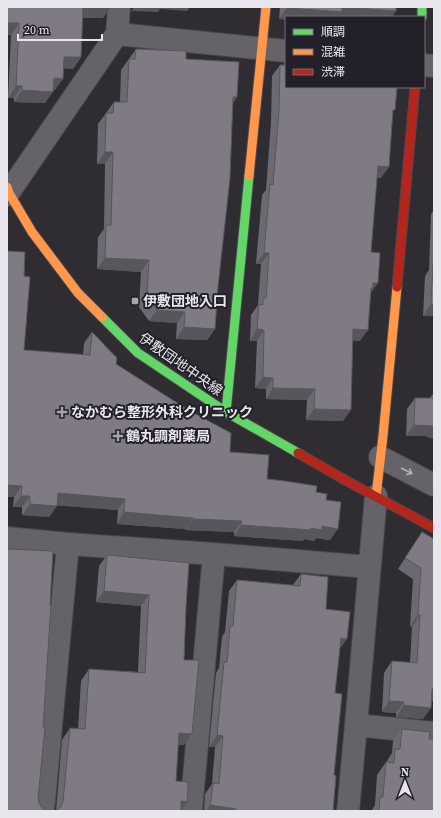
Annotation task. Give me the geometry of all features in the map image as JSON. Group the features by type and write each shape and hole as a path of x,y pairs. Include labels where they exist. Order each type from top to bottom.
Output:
{"street":[{"path":"8,192 116,34 119,7"},
{"path":"226,412 266,7"},
{"path":"116,34 285,51"},
{"path":"348,811 369,567 415,88"},
{"name":"伊敷団地中央線","path":"8,192 32,232 78,293 138,354 226,412 344,480 434,528"},
{"path":"380,457 434,485"},
{"path":"7,538 369,567"},
{"path":"43,811 68,544"},
{"path":"191,811 214,554"},
{"path":"356,725 434,732"}],"building":[{"path":"7,7 83,7 81,57 64,57 63,79 54,78 53,92 22,90 22,86 16,86 19,23 7,23"},
{"path":"342,7 342,12 287,8"},
{"path":"342,7 396,7 396,11"},
{"path":"136,49 186,51 186,59 239,62 237,97 233,97 230,178 215,329 184,327 185,312 157,310 147,296 149,260 105,258 106,225 111,225 113,152 105,152 106,113 113,113 114,102 127,102 129,59 135,59"},
{"path":"280,65 285,65 285,88 397,88 395,110 393,110 389,167 378,166 371,252 380,253 378,283 373,283 373,288 371,288 368,330 353,329 351,410 314,409 315,389 273,388 273,378 263,377 264,330 257,329 259,304 263,305 263,298 266,298 269,253 264,253 270,184 273,185 279,111"},
{"path":"7,251 25,252 24,276 30,277 24,350 90,355 92,332 117,358 116,364 190,411 231,433 230,452 269,455 267,479 317,486 316,492 327,494 326,500 341,502 338,529 322,526 322,530 311,528 311,530 241,525 242,521 193,519 124,512 125,499 58,493 57,506 30,504 30,496 21,496 22,486 7,485"},
{"path":"434,264 434,305 431,304"},
{"path":"415,398 434,398 434,426 414,425"},
{"path":"422,532 434,539 434,689 432,689 431,708 404,705 404,702 389,701 392,661 417,663 421,568 405,558"},
{"path":"7,549 53,551 43,727 45,727 38,799 40,805 47,811 7,811"},
{"path":"107,555 189,563 184,660 199,660 192,734 179,733 176,781 188,782 187,802 181,801 181,811 55,811 61,807 63,801 70,728 85,729 89,669 145,673 149,595 104,591"},
{"path":"301,574 328,577 326,609 350,612 347,639 341,638 335,693 342,694 334,775 336,776 333,811 236,811 236,809 210,805 213,783 219,784 223,736 217,735 224,662 227,662 230,626 233,626 237,580 300,586"},
{"path":"402,729 430,732 429,739 434,739 434,811 379,811 380,797 383,797 386,762 394,763 395,749 400,749"}],"traffic: fast":[{"path":"422,7 422,16"},
{"path":"226,412 249,176"},
{"path":"102,317 138,353 226,412 298,453"}],"traffic: slow":[{"path":"249,176 266,7"},
{"path":"7,187 32,232 78,293 102,317"},
{"path":"376,496 397,287"}],"traffic: jam":[{"path":"397,287 415,88"},
{"path":"298,453 434,528"}],"place":[{"name":"伊敷団地入口","path":"135,301"},
{"name":"なかむら整形外科クリニック","path":"62,412"},
{"name":"鶴丸調剤薬局","path":"118,436"}]}
